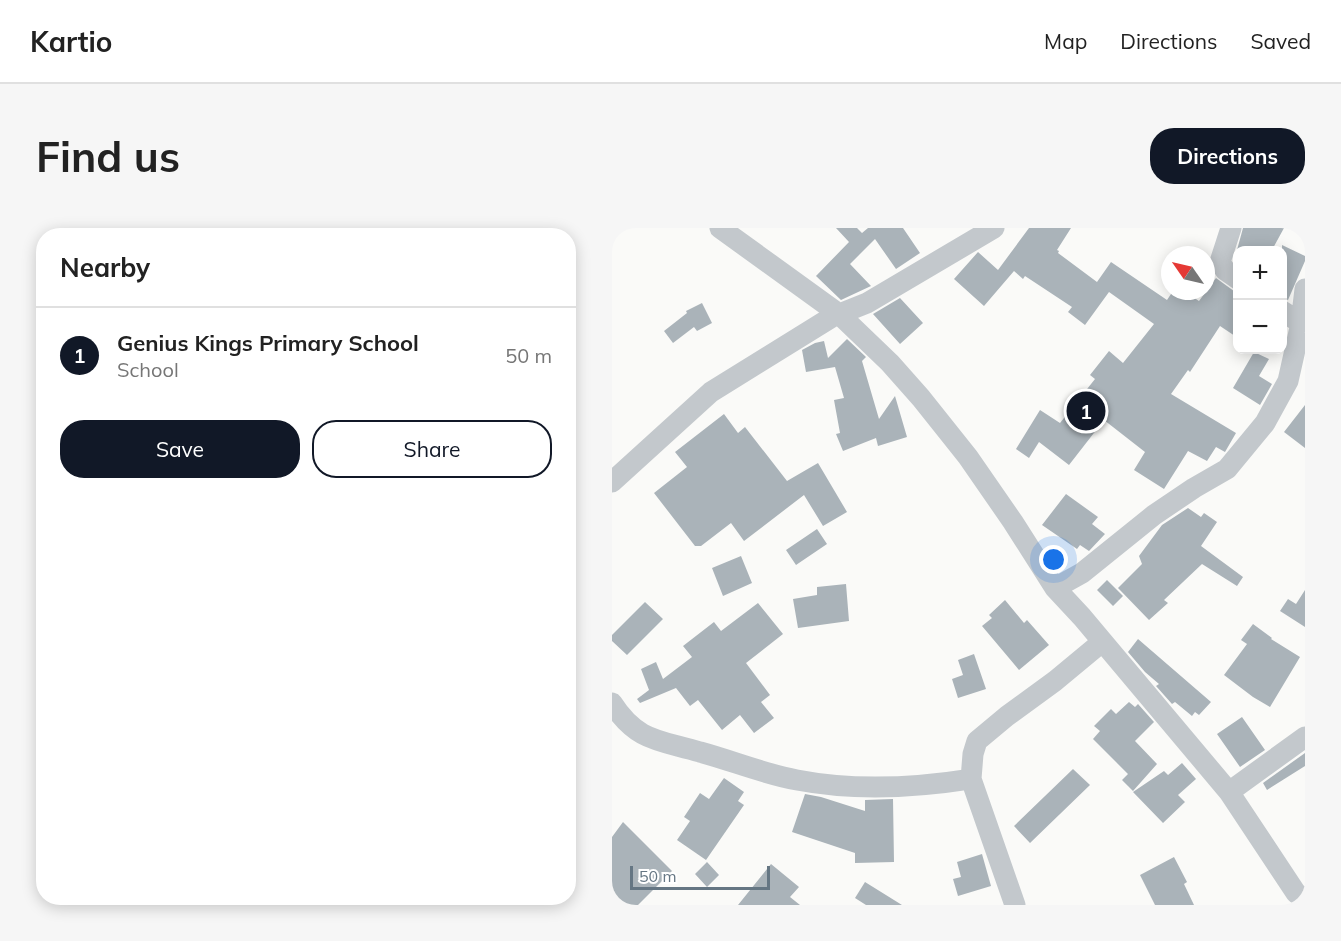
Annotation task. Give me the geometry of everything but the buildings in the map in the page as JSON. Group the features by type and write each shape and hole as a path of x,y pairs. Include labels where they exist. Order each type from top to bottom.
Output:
{"street":[{"path":"720,228 839,314 890,363 921,398 968,458 1013,522 1055,588 1228,792 1296,893 1305,899"},
{"path":"612,482 711,392 832,317 867,303 994,228"},
{"path":"1231,228 1220,262 1233,275"},
{"path":"1055,588 1082,573 1154,515 1227,469 1266,423 1288,381 1305,289"},
{"path":"1287,314 1300,323"},
{"path":"1015,905 971,779 976,741 1102,642"},
{"path":"612,703 623,720 654,740 797,780 848,786 936,784 971,779"},
{"path":"1228,792 1305,737"}],"place":[{"name":"Genius Kings Primary School","path":"1086,411"}]}
